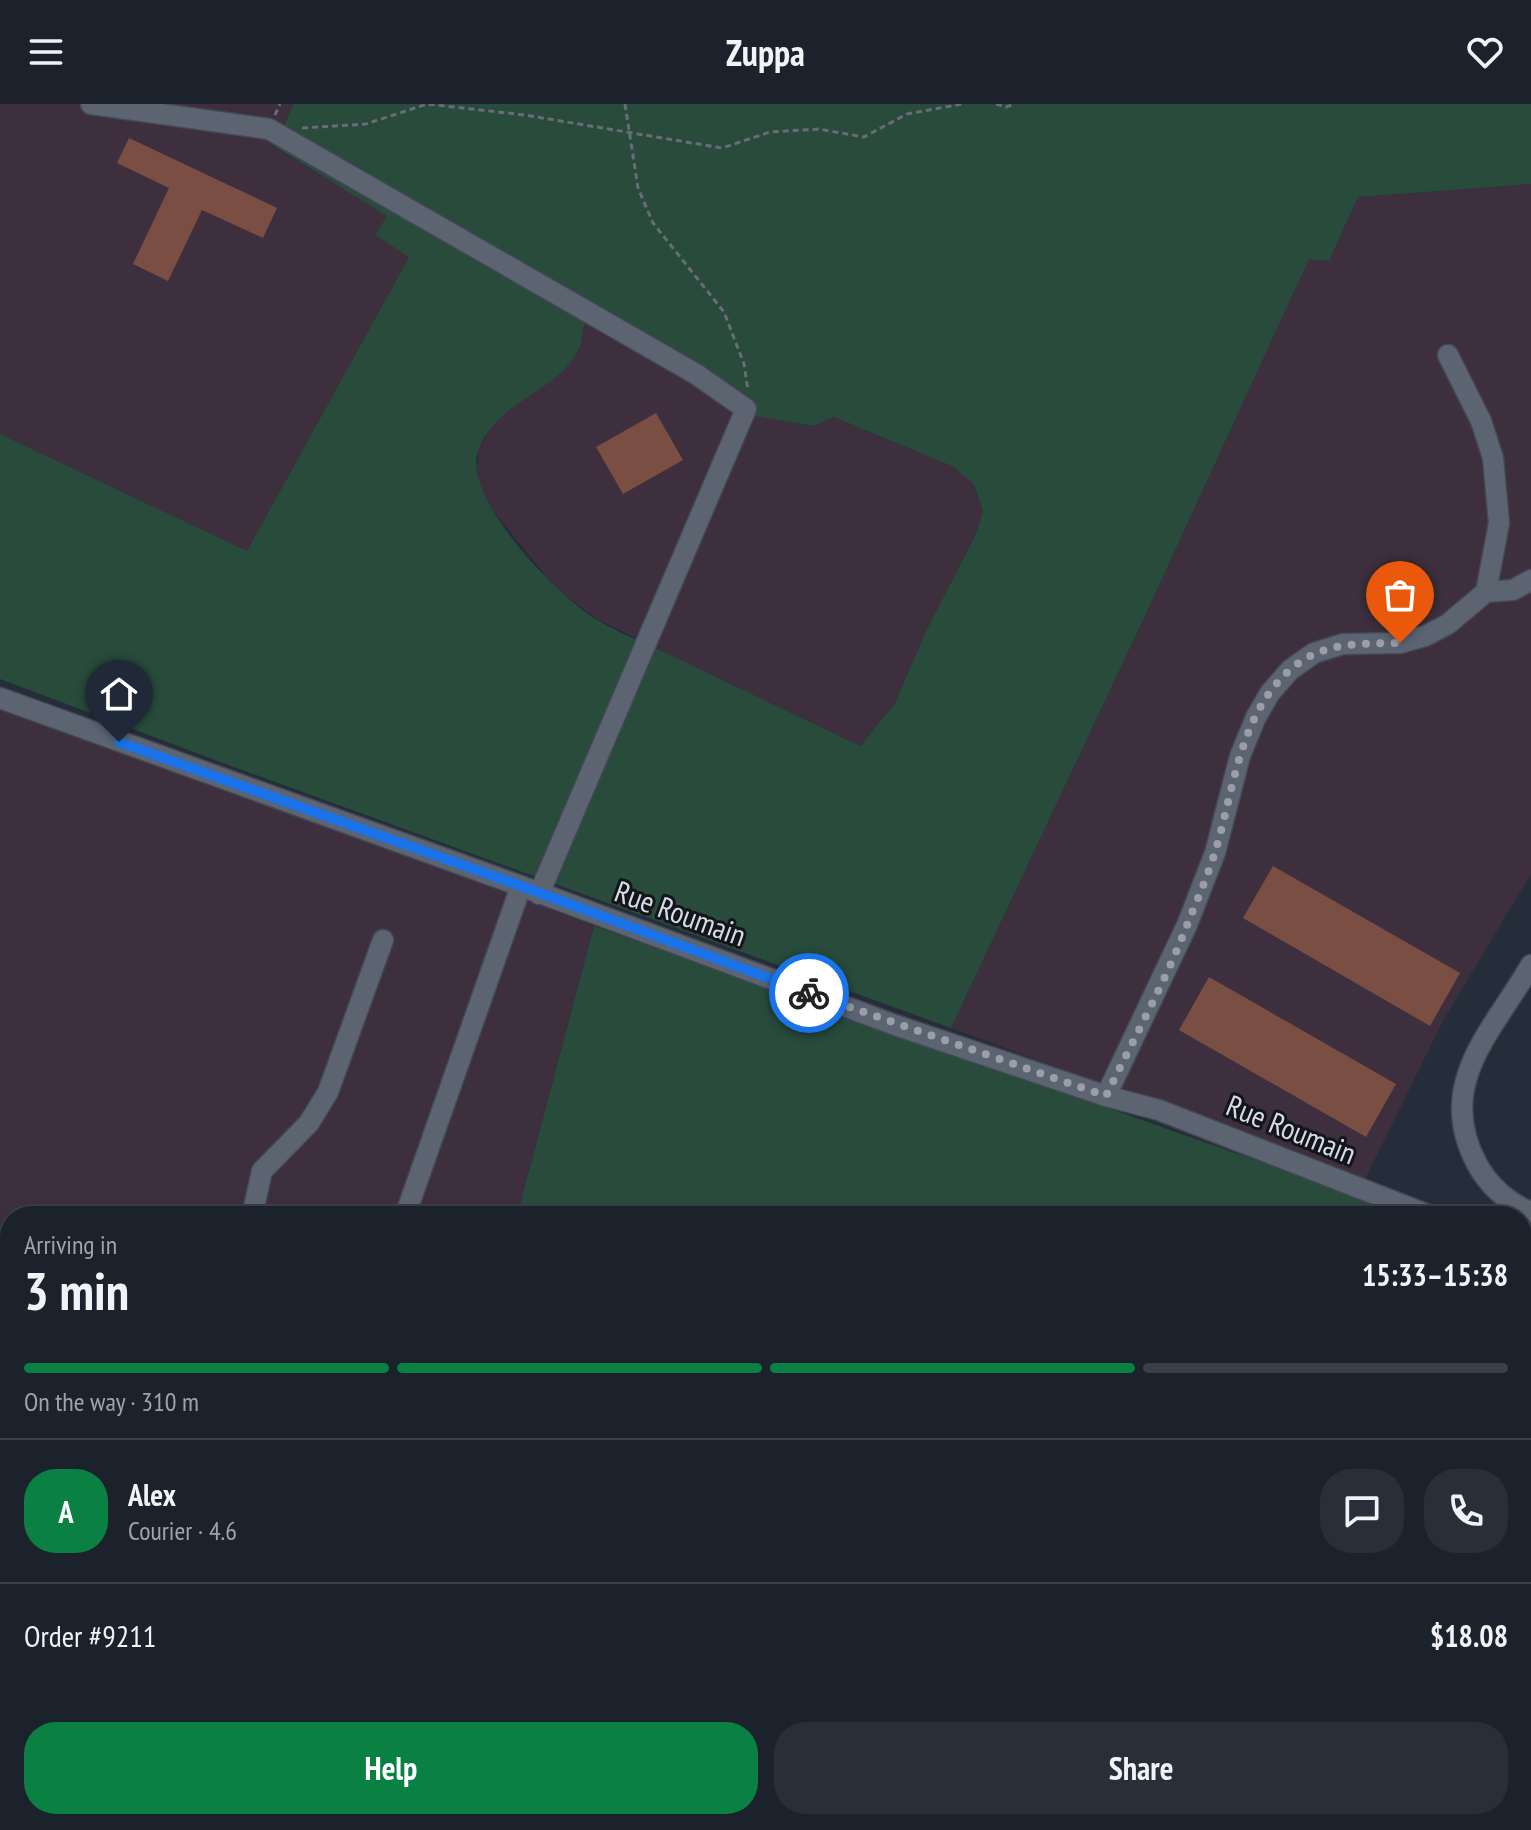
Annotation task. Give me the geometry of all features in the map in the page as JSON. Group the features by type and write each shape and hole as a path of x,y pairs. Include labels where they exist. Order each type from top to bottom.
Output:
{"street":[{"path":"91,104 269,129 696,374 746,409 530,890 409,1206"},
{"path":"1448,355 1481,421 1498,486 1499,523 1486,592"},
{"path":"1106,1096 1187,925 1215,853 1240,756 1270,693 1290,670 1314,653 1343,644 1400,643 1425,636 1448,624 1486,592 1513,590 1531,580"},
{"name":"Rue Roumain","path":"0,698 895,1025 1106,1096 1159,1110 1405,1206"},
{"path":"254,1206 262,1171 309,1123 328,1092 383,940"},
{"path":"1521,1206 1501,1194 1482,1174 1468,1148 1461,1099 1466,1074 1477,1048 1531,965"}],"path":[{"path":"283,138 292,128 366,124 427,104 525,115 722,148 770,132 819,129 864,137 907,114 962,104"},
{"path":"625,104 638,188 653,223 724,312 744,364 749,389 739,404"},
{"path":"996,104 1006,107 1014,104"}],"shaded area":[{"path":"0,104 293,104 275,148 388,216 409,257 247,551 0,434"},
{"path":"1531,184 1531,874 1444,1019 1364,1181 951,1028 1309,258 1329,261 1358,197"},
{"path":"584,322 755,416 814,426 834,417 954,467 974,485 983,511 975,536 927,629 894,705 860,746 598,620 556,588 487,504 477,480 478,450 492,425 514,405 562,372 578,351"},
{"path":"0,701 226,784 594,926 520,1206 0,1206"}],"green space":[{"path":"293,104 1531,104 1531,184 1358,197 1329,261 1309,259 951,1028 0,679 0,434 247,551 409,257 375,235 387,216 275,147","holes":["585,322 755,416 814,426 834,417 954,467 974,485 983,511 975,536 927,629 894,705 860,746 617,631 580,608 537,568 497,518 484,492 477,468 479,448 500,418 569,365 579,348"]},
{"path":"594,926 1385,1206 520,1206"}],"building":[{"path":"129,138 277,208 263,238 202,210 168,281 133,264 169,188 117,163"},
{"path":"656,413 683,460 623,494 596,447"},
{"path":"1273,866 1460,973 1430,1026 1243,918"},
{"path":"1209,977 1396,1084 1366,1137 1179,1030"}],"way so far":[{"path":"809,993 1106,1096 1187,925 1215,853 1240,756 1270,693 1290,670 1314,653 1343,644 1400,643"}],"route":[{"path":"119,742 809,993"}]}
